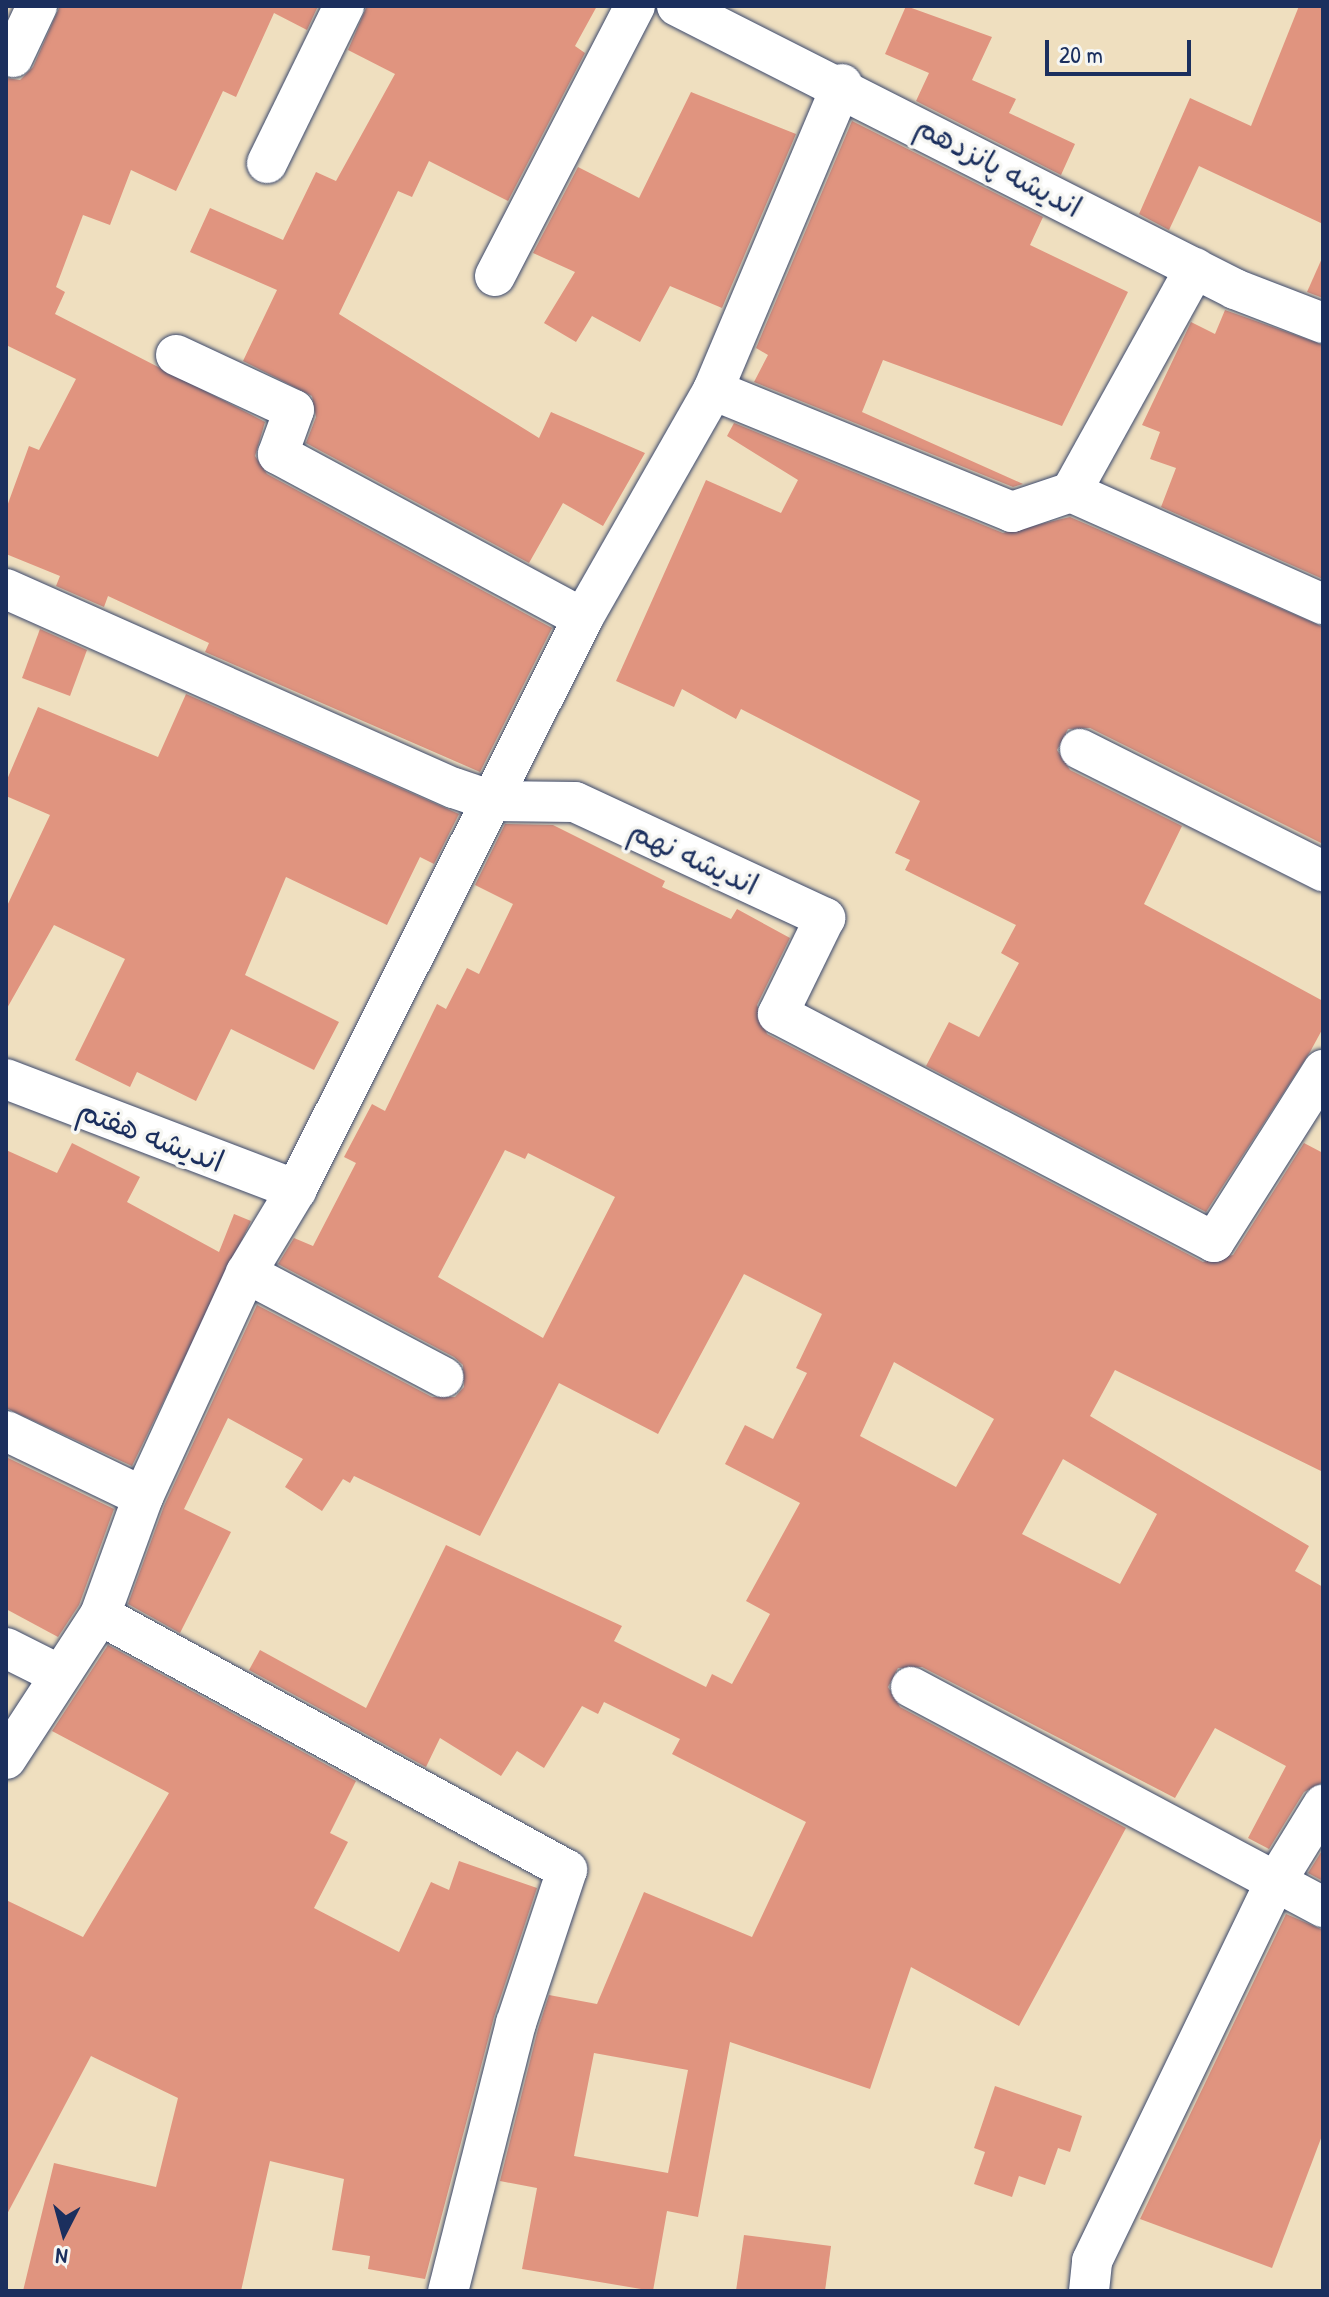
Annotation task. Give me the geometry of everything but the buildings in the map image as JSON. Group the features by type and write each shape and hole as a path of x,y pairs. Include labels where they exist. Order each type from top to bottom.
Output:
{"street":[{"path":"13,57 37,6"},
{"path":"267,163 344,6"},
{"path":"495,276 635,6"},
{"name":"اندیشه پانزدهم","path":"677,6 842,84 1195,268 1323,323"},
{"path":"6,1759 100,1615 143,1497 246,1273 296,1190 583,618 713,390 842,84"},
{"path":"713,390 1012,512 1071,492 1195,268"},
{"path":"176,355 294,410 278,454 583,618"},
{"path":"1071,492 1323,604"},
{"name":"اندیشه نهم","path":"9,596 492,801 575,802 825,918 778,1014 1214,1242 1323,1070"},
{"path":"1080,749 1323,871"},
{"name":"اندیشه هفتم","path":"6,1079 296,1190"},
{"path":"246,1273 443,1377"},
{"path":"6,1431 143,1497"},
{"path":"100,1615 567,1870 516,2023 448,2291"},
{"path":"6,1648 60,1675"},
{"path":"911,1687 1323,1907"},
{"path":"1089,2291 1092,2261 1275,1883 1323,1805"}]}
